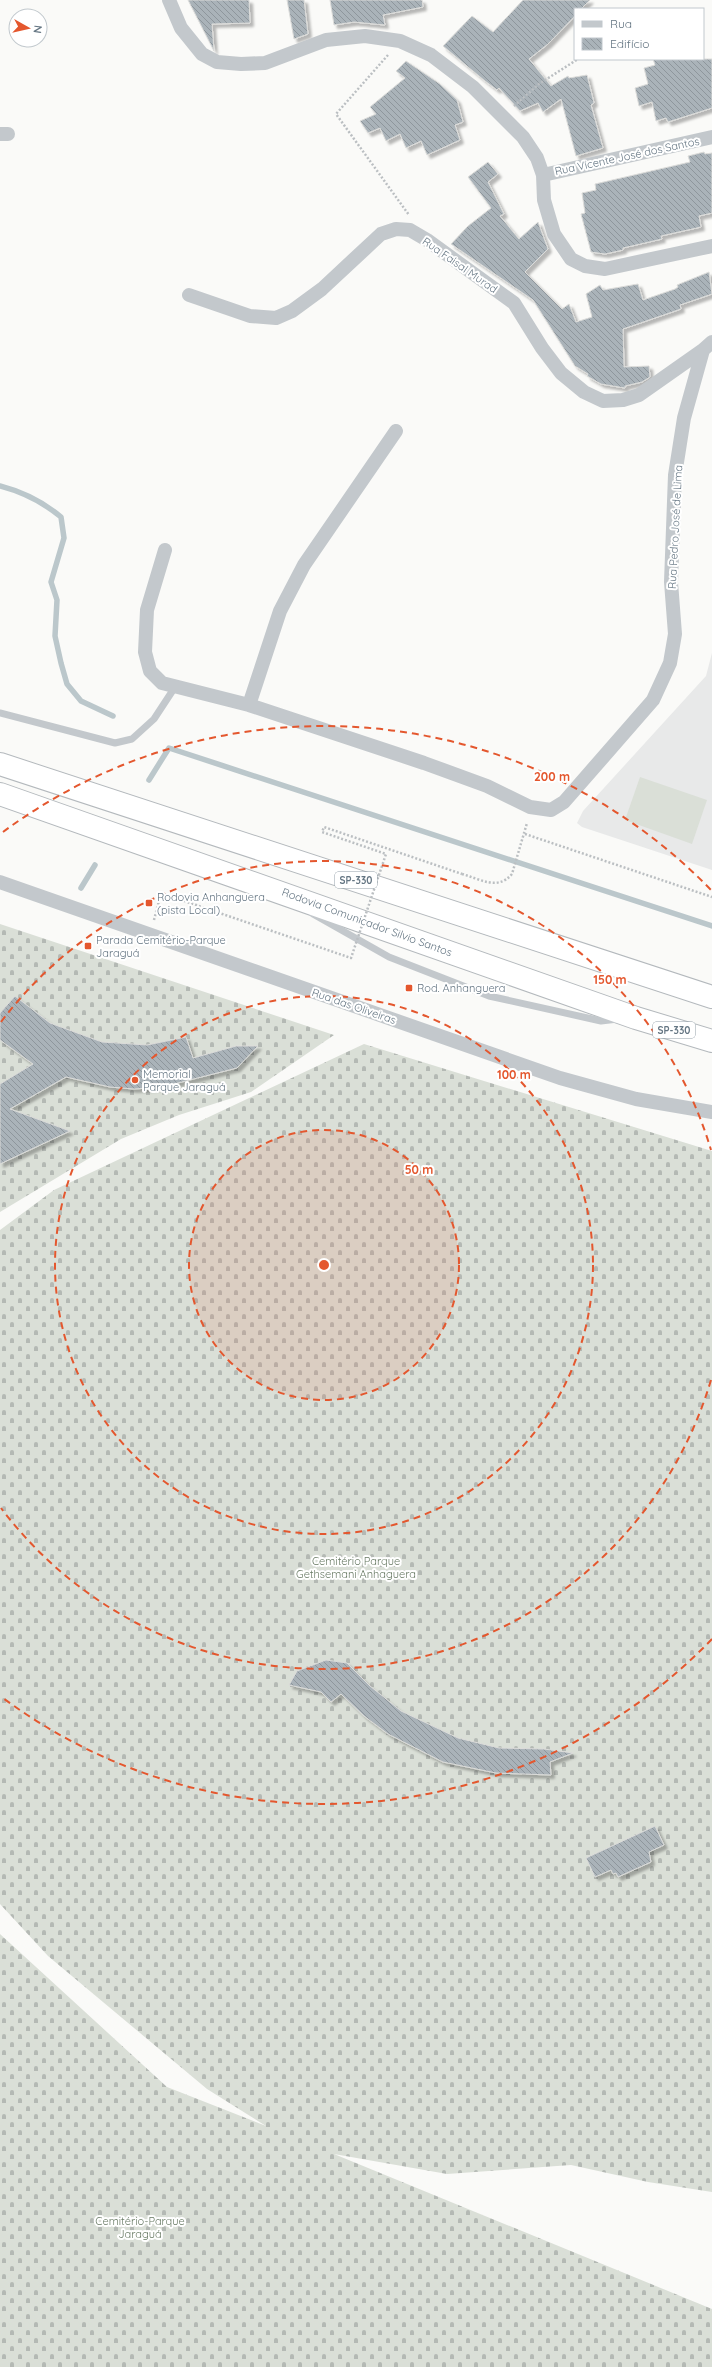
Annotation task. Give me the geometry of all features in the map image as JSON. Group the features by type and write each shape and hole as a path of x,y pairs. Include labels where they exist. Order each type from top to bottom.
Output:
{"highway":[{"name":"SP-330","path":"0,764 712,997"},
{"name":"Rodovia Comunicador Silvio Santos","path":"0,794 253,881 636,1018 712,1042"}],"street":[{"path":"169,0 181,28 202,54 217,62 241,64 265,63 326,40 365,36 400,41 431,56 473,87 523,136 537,158 543,175 544,200 554,234 571,259 585,266 605,269 712,246"},
{"name":"Rua Vicente José dos Santos","path":"543,175 712,137"},
{"name":"Rua Faisal Murad","path":"189,295 250,316 276,318 292,311 322,288 381,234 396,229 410,230 427,240 514,303 542,348 561,373 584,392 602,400 623,400 638,395 708,346"},
{"name":"Rua Pedro José de Lima","path":"249,705 424,763 488,786 530,806 551,810 564,802 653,700 670,663 675,634 671,582 676,475 684,418 708,346"},
{"path":"165,550 147,610 145,652 150,671 162,683 249,705 280,611 304,565 396,431"},
{"name":"Rua das Oliveiras","path":"0,882 560,1078 636,1099 712,1112"}],"lane":[{"path":"0,712 115,743 132,739 154,719 175,687"}],"path":[{"path":"400,41 336,114 427,240"},
{"path":"501,116 539,84 576,60"},
{"path":"150,934 161,893 351,958 386,854 322,832 324,827 462,874 497,884 506,880 512,874 525,834 712,897"}],"shaded area":[{"path":"712,653 712,870 582,827 577,823 583,811 706,676"}],"green space":[{"path":"640,777 707,800 692,844 625,820"},
{"path":"0,924 334,1035 251,1092 179,1115 121,1139 0,1212"},
{"name":"Cemitério Parque Gethsemani Anhaguera","path":"364,1044 712,1151 712,2192 648,2182 571,2165 447,2174 334,2154 712,2309 712,2367 0,2367 0,1934 167,2087 266,2126 207,2089 48,1956 0,1904 0,1230 54,1190"}],"building":[{"path":"188,0 249,0 250,23 212,24 214,51"},
{"path":"287,0 304,0 308,34 294,39"},
{"path":"330,0 422,0 423,7 383,15 385,25 354,22 334,25"},
{"path":"523,0 590,0 582,8 574,8 574,17 548,44 529,59 551,86 568,76 569,78 587,75 594,103 591,105 603,148 576,156 561,99 543,112 538,103 520,111 499,88 497,90 485,81 443,46 472,16 493,32"},
{"path":"712,59 712,108 668,122 666,118 656,121 652,102 639,106 635,88 648,84 644,68 655,65 653,60"},
{"path":"406,61 440,84 457,100 463,122 455,125 460,140 427,155 421,141 406,148 400,134 386,141 380,128 368,133 360,121 376,114 370,107 405,78 396,71"},
{"path":"704,152 705,154 712,153 712,213 699,216 701,227 661,236 662,239 623,248 623,250 605,254 591,252 581,214 585,213 582,193 596,190 595,184 690,162 688,156"},
{"path":"488,162 498,174 488,182 504,214 500,216 519,239 538,222 548,249 525,272 562,309 569,304 576,322 592,317 586,294 600,285 603,290 638,284 643,300 675,289 678,287 677,285 709,272 712,294 680,305 681,309 623,329 624,367 649,366 650,377 642,382 625,386 625,388 601,384 587,376 588,374 575,366 533,300 451,244 468,226 491,208 468,177"},
{"name":"Memorial Parque Jaraguá","path":"15,996 50,1023 102,1042 147,1045 186,1037 193,1058 236,1046 258,1046 237,1068 162,1087 134,1089 110,1087 66,1077 10,1109 70,1131 0,1164 0,1084 33,1064 0,1040 0,1013"},
{"path":"326,1660 347,1663 370,1686 401,1711 458,1738 499,1748 544,1749 573,1753 550,1762 551,1775 496,1773 443,1762 388,1734 364,1716 341,1694 331,1702 321,1692 289,1685 297,1671"},
{"path":"655,1826 664,1845 649,1852 651,1862 618,1877 616,1873 613,1874 611,1870 595,1877 586,1858"}],"waterway":[{"path":"0,486 17,491 32,498 61,517 64,538 51,582 57,600 55,636 61,663 67,684 81,701 113,716"},
{"path":"149,780 169,748 712,926"},
{"path":"81,888 95,865"}],"place":[{"name":"Rodovia Anhanguera (pista Local)","path":"149,903"},
{"name":"Parada Cemitério-Parque Jaraguá","path":"88,946"},
{"name":"Rod. Anhanguera","path":"409,988"},
{"name":"Memorial Parque Jaraguá","path":"135,1080"}],"park label":[{"name":"Cemitério-Parque Jaraguá","path":"140,2227"}]}
